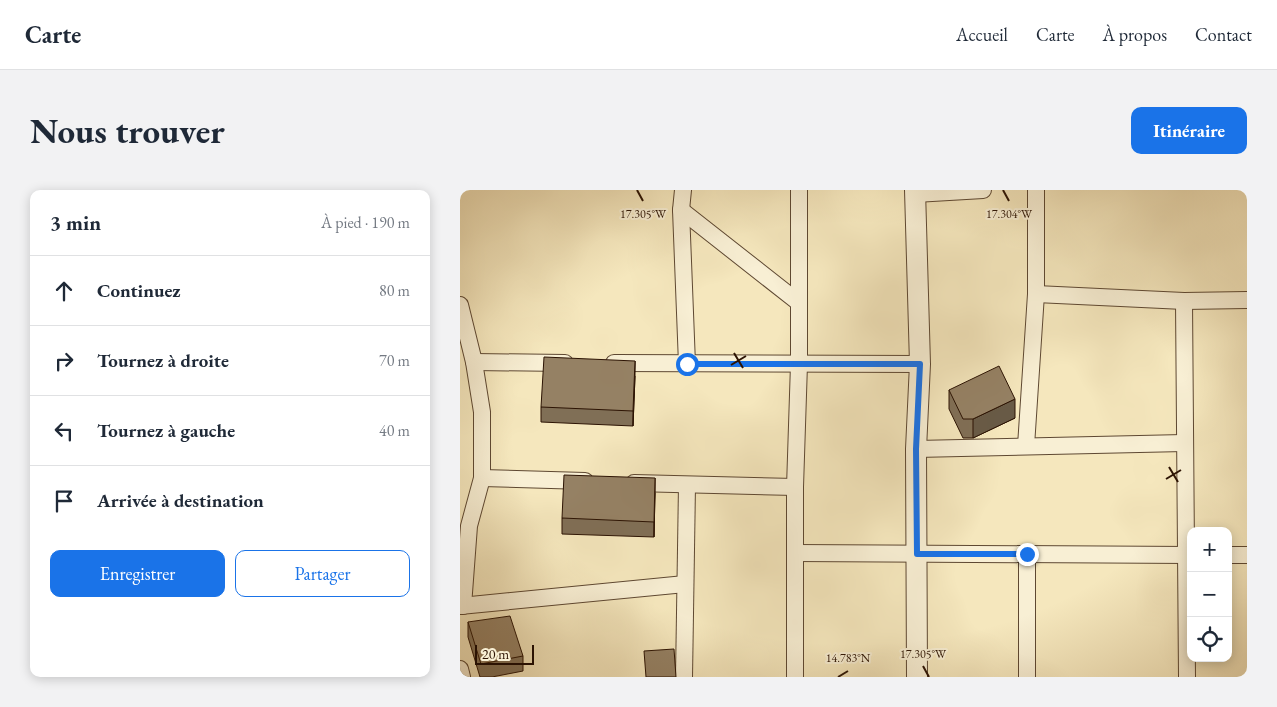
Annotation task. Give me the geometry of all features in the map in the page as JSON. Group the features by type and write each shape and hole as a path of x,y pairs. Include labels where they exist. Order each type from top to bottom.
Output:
{"street":[{"path":"683,190 681,210 687,364"},
{"path":"795,677 795,487 799,364 799,190"},
{"path":"917,677 916,449 920,364 915,192 983,190"},
{"path":"1026,446 1036,294 1036,190"},
{"path":"681,210 798,302"},
{"path":"1036,294 1184,301 1247,300"},
{"path":"1184,301 1184,443 1187,527"},
{"path":"460,305 474,362 482,412 482,478 464,525 461,606 685,584"},
{"path":"474,362 581,363"},
{"path":"600,363 920,364"},
{"path":"916,449 1184,443"},
{"path":"482,478 599,482"},
{"path":"618,482 795,487"},
{"path":"684,677 687,485"},
{"path":"795,553 1187,555"},
{"path":"1027,554 1027,677"},
{"path":"1232,555 1247,555"},
{"path":"1187,677 1188,572"},
{"path":"460,669 462,677"}],"building":[{"path":"544,357 635,361 633,411 541,407"},
{"path":"999,366 1015,399 973,419 963,419 949,390"},
{"path":"564,475 655,478 654,522 562,518"},
{"path":"510,616 523,656 481,664 468,622"},
{"path":"674,649 676,677 646,677 644,651"}],"route":[{"path":"687,364 920,364 916,449 917,554 1027,554"}]}
